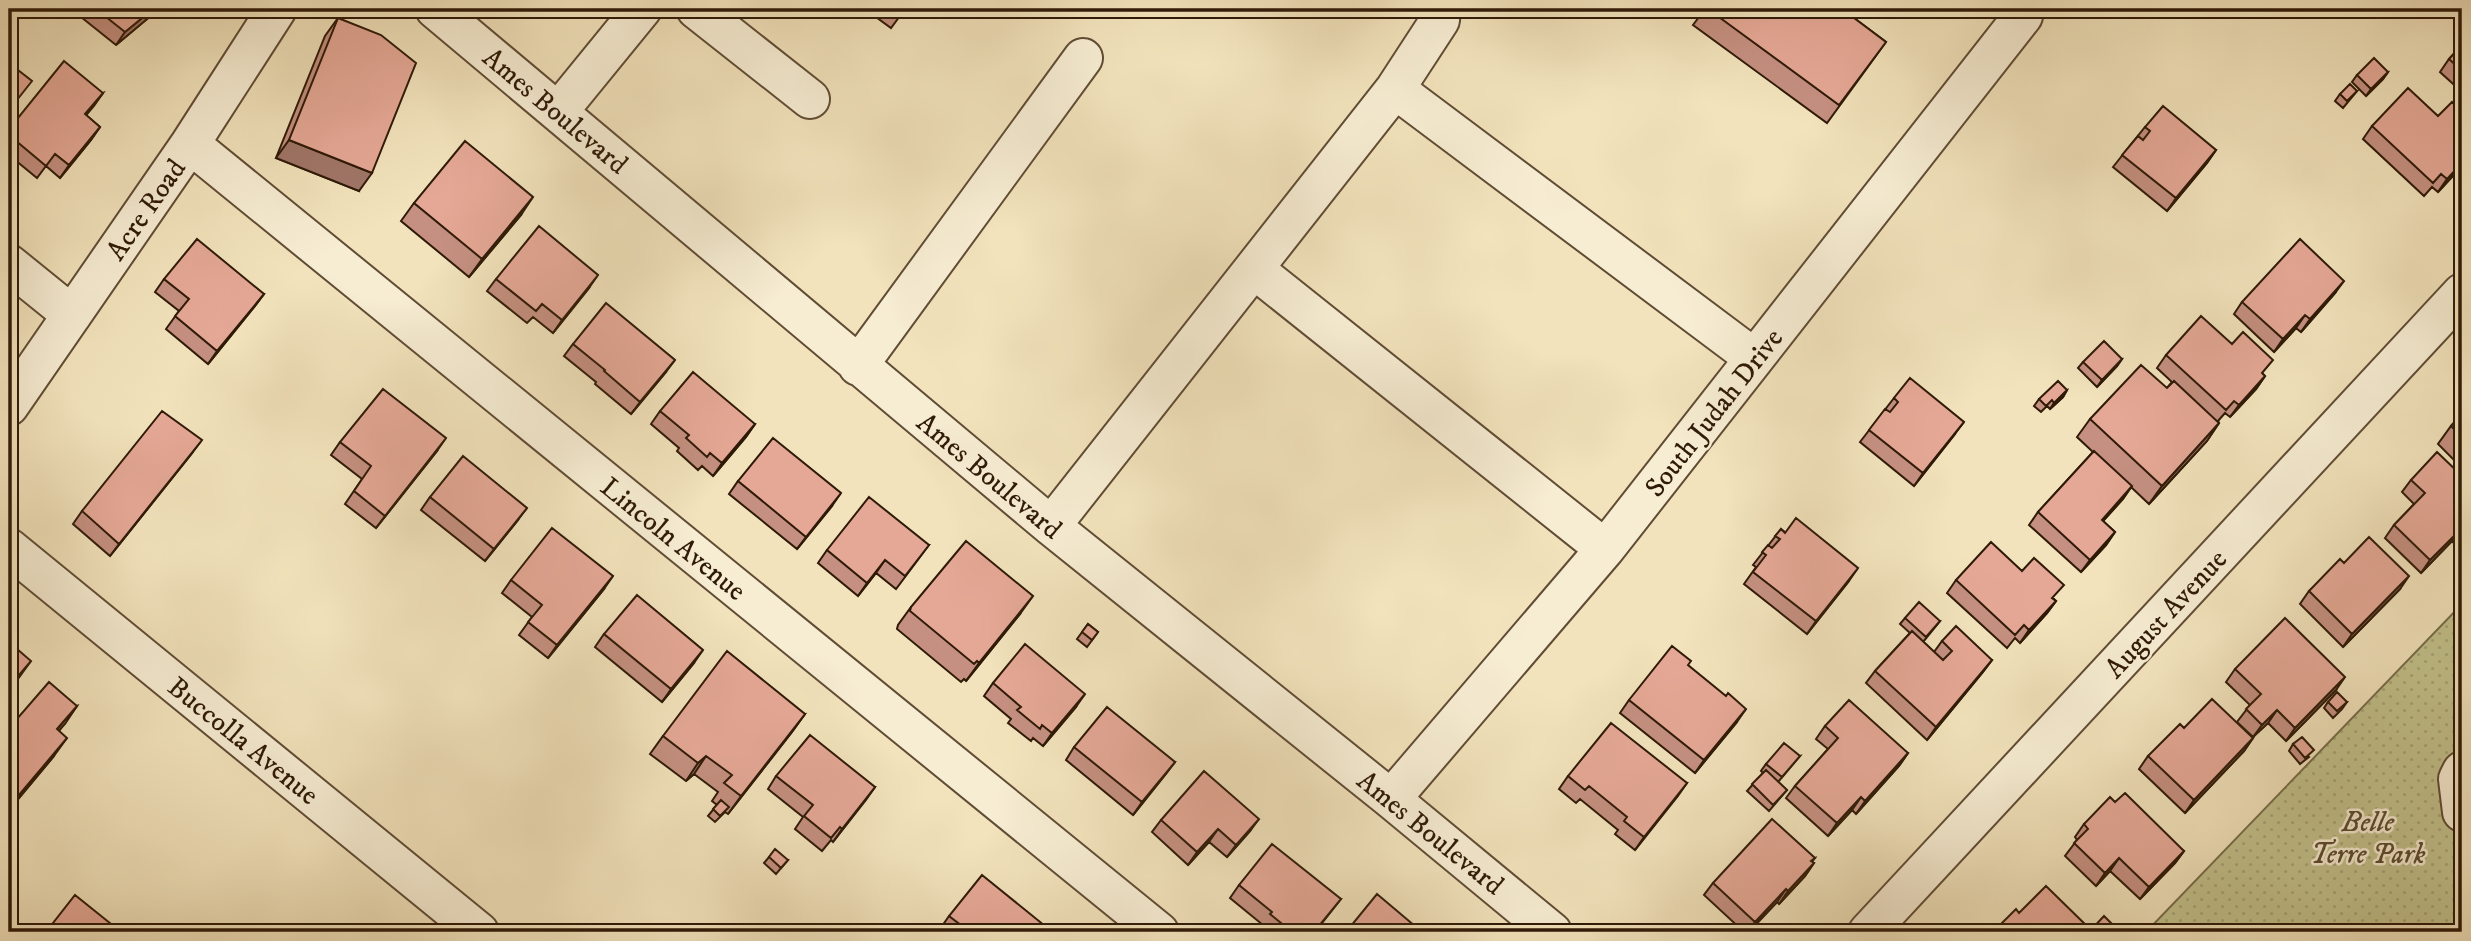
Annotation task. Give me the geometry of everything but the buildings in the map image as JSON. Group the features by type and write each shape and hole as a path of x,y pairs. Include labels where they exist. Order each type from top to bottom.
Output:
{"street":[{"name":"Acre Road","path":"9,406 190,144 277,9"},
{"name":"Ames Boulevard","path":"435,9 1051,526 1552,932"},
{"path":"558,112 642,9"},
{"path":"696,9 810,99"},
{"path":"1051,526 1395,89 1440,20 1441,9"},
{"name":"South Judah Drive","path":"1391,799 1605,549 2018,12"},
{"path":"858,366 1083,58"},
{"path":"1395,89 1754,358"},
{"name":"Lincoln Avenue","path":"190,144 1159,932"},
{"path":"9,264 72,315"},
{"path":"1254,269 1605,549"},
{"name":"August Avenue","path":"1868,932 2462,293"},
{"name":"Buccolla Avenue","path":"9,548 479,932"},
{"path":"2462,771 2458,779 2462,812"}],"green space":[{"name":"Belle Terre Park","path":"2462,604 2462,932 2146,932"}]}
